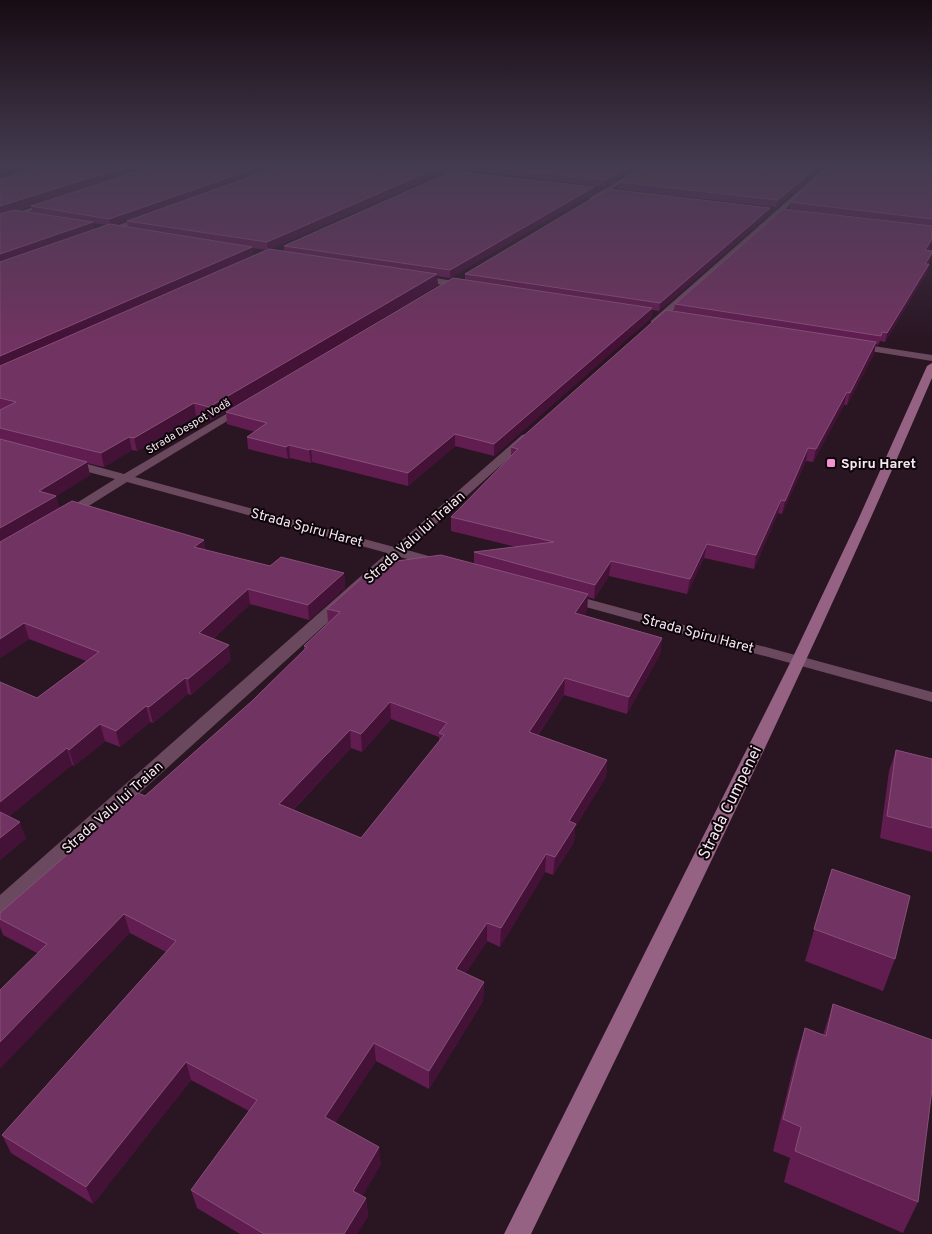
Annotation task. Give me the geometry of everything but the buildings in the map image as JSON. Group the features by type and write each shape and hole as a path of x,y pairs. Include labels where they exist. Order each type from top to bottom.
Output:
{"main road":[{"name":"Strada Cumpenei","path":"517,1234 799,661 864,522 932,366"}],"street":[{"path":"92,236 125,225"},
{"path":"646,330 764,225"},
{"path":"91,227 129,233"},
{"path":"433,294 467,274"},
{"path":"412,277 479,288"},
{"path":"845,345 932,358"},
{"name":"Strada Despot Vodă","path":"58,518 253,401"},
{"name":"Strada Valu lui Traian","path":"0,907 537,428"},
{"name":"Strada Spiru Haret","path":"58,460 455,567"},
{"name":"Strada Spiru Haret","path":"560,596 932,697"}],"place":[{"name":"Spiru Haret","path":"831,463"}]}
